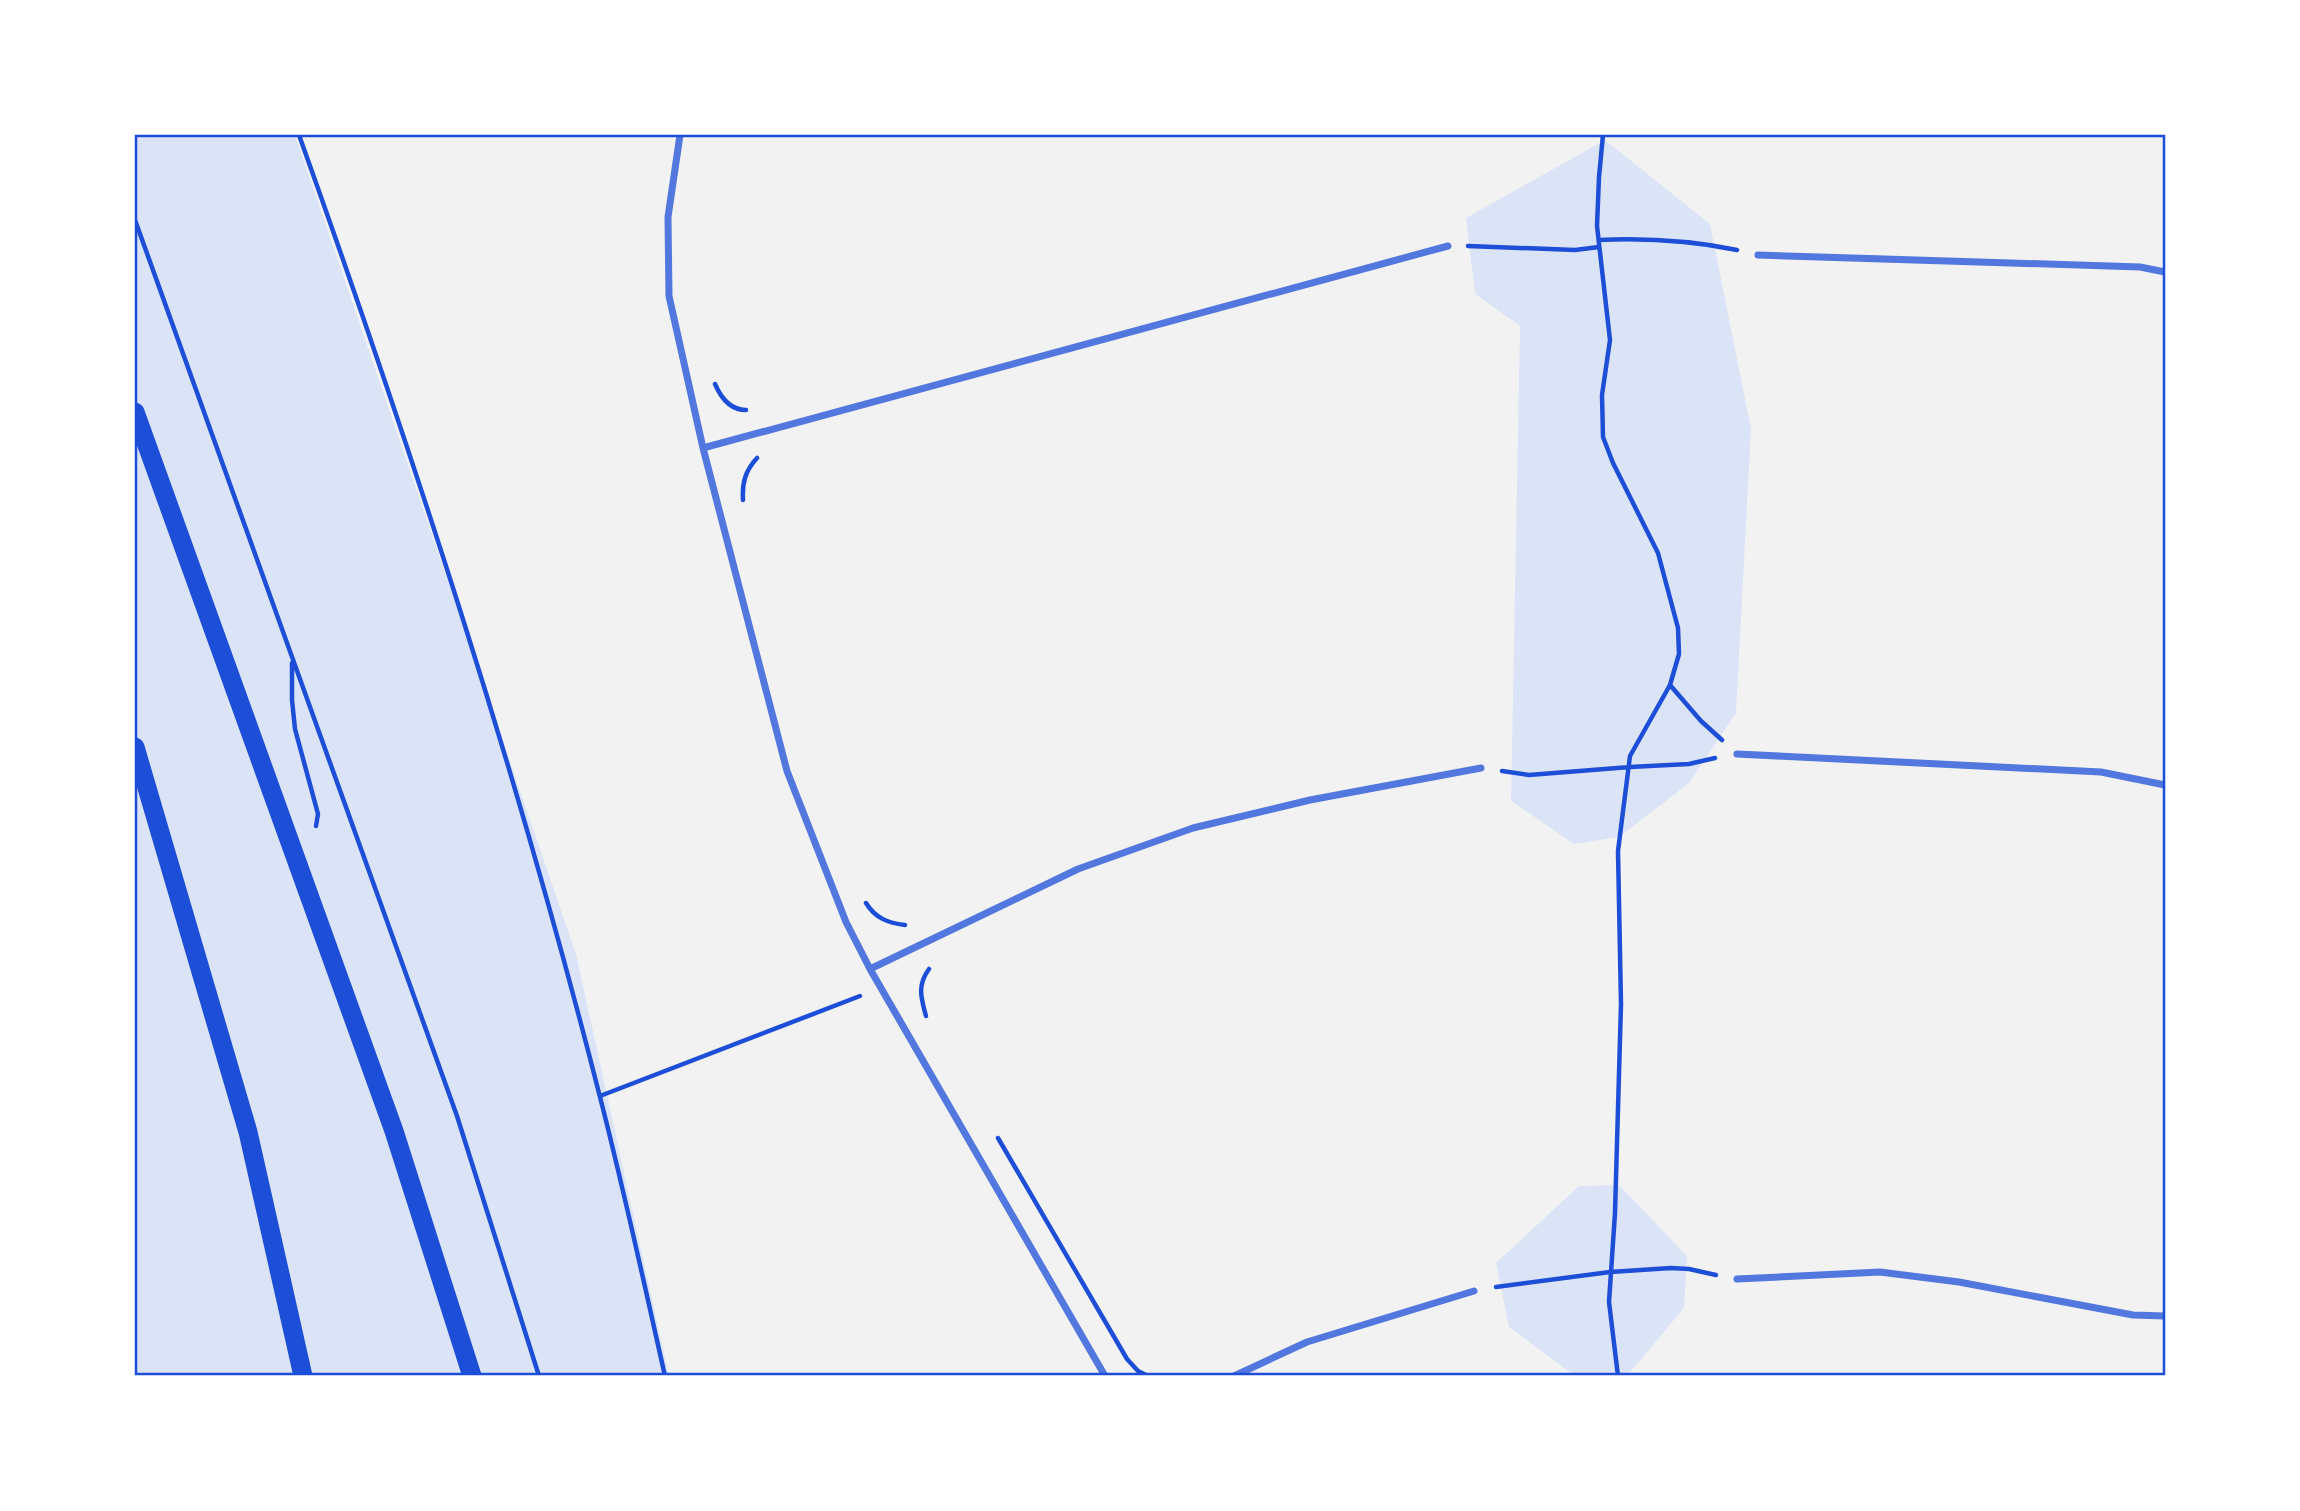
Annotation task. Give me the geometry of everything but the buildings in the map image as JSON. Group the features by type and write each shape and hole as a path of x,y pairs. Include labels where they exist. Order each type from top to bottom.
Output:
{"highway":[{"path":"135,412 394,1131 472,1376"},
{"path":"135,747 248,1132 303,1376"}],"street":[{"path":"680,135 668,217 669,296 703,448 787,771 846,922 870,969 1105,1376"},
{"path":"703,448 1448,246"},
{"path":"1758,255 2140,267 2165,272"},
{"path":"1737,754 2101,772 2165,785"},
{"path":"870,969 1078,869 1193,828 1310,800 1481,768"},
{"path":"1737,1279 1880,1272 1959,1282 2133,1315 2165,1316"},
{"path":"1234,1376 1307,1342 1474,1291"}],"path":[{"path":"299,135 405,436 455,591 534,855 600,1096 666,1376"},
{"path":"1604,135 1599,177 1599,240 1611,340 1602,395 1602,437 1658,553 1678,628 1679,654 1670,685 1630,756 1618,851 1620,1004 1615,1213 1609,1302 1618,1376"},
{"path":"135,220 457,1116 539,1376"},
{"path":"1599,240 1710,244 1758,255"},
{"path":"1448,246 1575,250 1600,247"},
{"path":"710,373 718,393 728,404 740,410 759,410 772,451 757,459 747,469 743,479 742,498 745,511"},
{"path":"292,658 295,729 318,814 316,827"},
{"path":"1670,685 1701,721 1737,754"},
{"path":"1481,768 1529,775 1689,764 1737,754"},
{"path":"863,896 868,907 889,923 907,926 918,923 941,957 926,971 920,984 926,1016"},
{"path":"600,1096 881,988"},
{"path":"995,1134 1127,1359 1138,1371 1148,1376"},
{"path":"1474,1291 1522,1282 1610,1272 1689,1269 1737,1279"},
{"path":"1176,1376 1181,1376"}],"shaded area":[{"path":"135,135 295,135 576,954 669,1376 135,1376"},
{"path":"1605,140 1710,224 1751,429 1736,713 1689,783 1619,837 1574,844 1511,801 1520,326 1475,294 1466,218"},
{"path":"1619,1185 1687,1256 1684,1308 1627,1376 1575,1376 1509,1327 1496,1263 1579,1186"}]}
